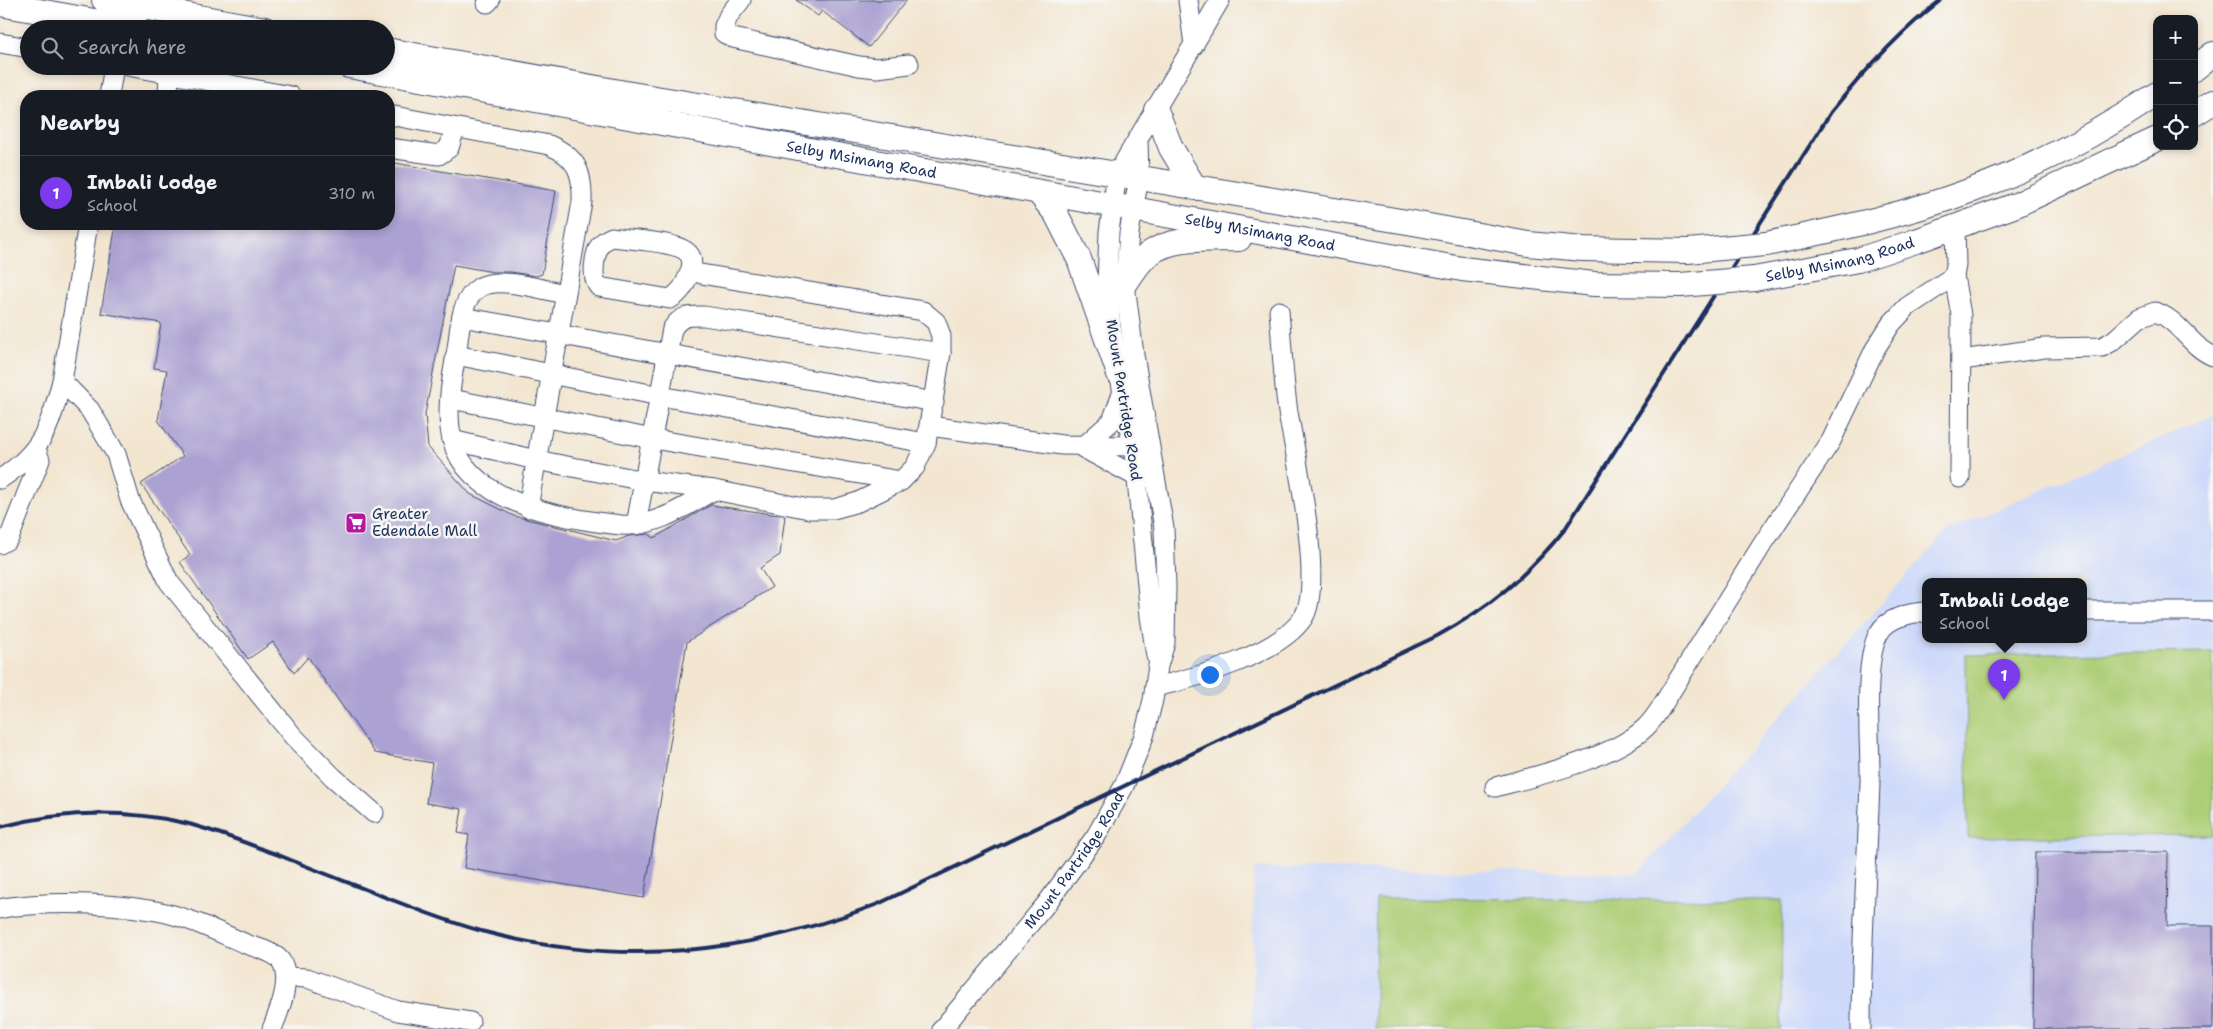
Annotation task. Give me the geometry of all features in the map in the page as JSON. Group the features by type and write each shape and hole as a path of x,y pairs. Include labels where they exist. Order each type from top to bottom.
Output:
{"main road":[{"path":"104,0 215,20"},
{"path":"0,4 88,20"},
{"name":"Selby Msimang Road","path":"395,52 631,94 1528,244 1584,249 1688,251 1766,244 1836,230 1900,213 1971,191 2045,160 2124,116 2153,97"},
{"path":"2198,65 2213,54"},
{"name":"Selby Msimang Road","path":"395,74 1462,269 1622,286 1680,285 1754,279 1858,260 2016,205 2153,140"},
{"path":"2198,111 2213,102"},
{"path":"1156,110 1170,148 1196,188"},
{"path":"1038,192 1056,214 1073,245 1121,383"},
{"path":"1126,284 1139,263 1150,253 1174,243 1194,240 1290,239"}],"street":[{"path":"741,0 724,26 724,33 733,38 859,66 877,68 909,64"},
{"path":"1188,0 1194,45"},
{"name":"Mount Partridge Road","path":"942,1029 1047,903 1096,836 1124,786 1144,736 1158,666 1165,643 1166,558 1164,528 1142,444 1121,383 1111,328 1107,282 1128,176 1138,139 1220,0"},
{"path":"0,43 20,46"},
{"path":"110,90 112,75"},
{"path":"168,90 169,75"},
{"path":"175,75 258,90"},
{"path":"395,116 548,145 564,152 575,162 580,177 582,202 528,508"},
{"path":"395,149 439,155 449,148 455,128"},
{"name":"Mount Partridge Road","path":"1123,206 1129,233 1126,284 1142,444 1137,477 1150,616 1158,666"},
{"path":"1955,227 1956,265 1954,276 1961,315 1962,360 1960,478"},
{"path":"0,479 20,466 36,449 46,431 62,381 87,230"},
{"path":"612,237 677,246 689,253 692,261 684,288 670,299 599,287 593,276 599,247 605,240 612,237"},
{"path":"452,440 536,460 646,481 714,490 809,509 834,509 858,502 900,481 915,467 928,435 941,353 941,336 936,322 923,310 701,274"},
{"path":"1495,788 1555,771 1591,758 1623,743 1645,728 1660,709 1762,545 1827,448 1875,349 1891,324 1907,307 1954,276"},
{"path":"566,294 501,282 489,284 472,294 465,304 456,355 450,425 452,440 466,468 482,484 528,508 604,523 636,526 668,516 714,490"},
{"path":"670,299 677,321"},
{"path":"1155,687 1194,679 1256,653 1280,640 1304,616 1312,582 1311,566 1300,475 1288,412 1279,310"},
{"path":"1962,360 2044,348 2102,347 2113,341 2139,318 2155,312 2169,319 2204,352 2213,356"},
{"path":"636,526 646,481 672,329 677,321 685,316 704,316 941,353"},
{"path":"462,317 934,402"},
{"path":"456,355 660,396 928,435 1082,446 1142,444"},
{"path":"62,381 90,410 116,454 130,500 169,582 293,736 333,777 374,813"},
{"path":"1082,446 1112,421 1121,383"},
{"path":"451,398 653,439 900,481"},
{"path":"1082,446 1137,477"},
{"path":"0,544 10,536 40,460 36,449"},
{"path":"2087,611 2213,611"},
{"path":"1861,1029 1861,979 1870,782 1870,675 1872,649 1879,632 1888,624 1899,617 1922,613"},
{"path":"0,909 45,904 92,904 157,911 206,927 280,958 284,965 286,977 278,1014 272,1029"},
{"path":"286,977 307,978 398,1011 470,1022"}],"shaded area":[{"path":"2213,415 2213,1029 1252,1029 1254,868 1638,873 1947,531"}],"green space":[{"path":"2213,652 2213,835 1968,838 1966,655"},
{"path":"1376,898 1782,900 1781,1029 1375,1029"}],"building":[{"path":"796,0 907,0 869,47 822,11 818,16"},
{"name":"Greater Edendale Mall","path":"395,163 556,191 542,274 536,276 511,272 493,272 454,265 425,414 428,447 470,494 514,516 616,541 629,536 649,534 654,538 711,505 785,516 780,555 760,568 772,587 687,642 644,898 464,868 469,835 458,833 462,809 426,803 432,763 375,753 308,657 294,673 273,642 248,659 180,562 190,555 141,484 183,456 158,420 167,370 154,368 161,323 101,313 115,230 395,230"},
{"path":"2035,852 2168,852 2167,926 2213,926 2213,1029 2033,1029"}],"railway":[{"path":"0,827 69,815 116,814 162,818 185,823 242,841 418,910 465,926 539,944 589,950 638,952 686,950 734,944 830,921 878,904 1437,636 1474,614 1507,589 1522,576 1565,529 1831,112 1883,53 1911,25 1941,0"}],"place":[{"name":"Greater Edendale Mall","path":"356,523"},
{"name":"Imbali Lodge","path":"2004,700"}]}
